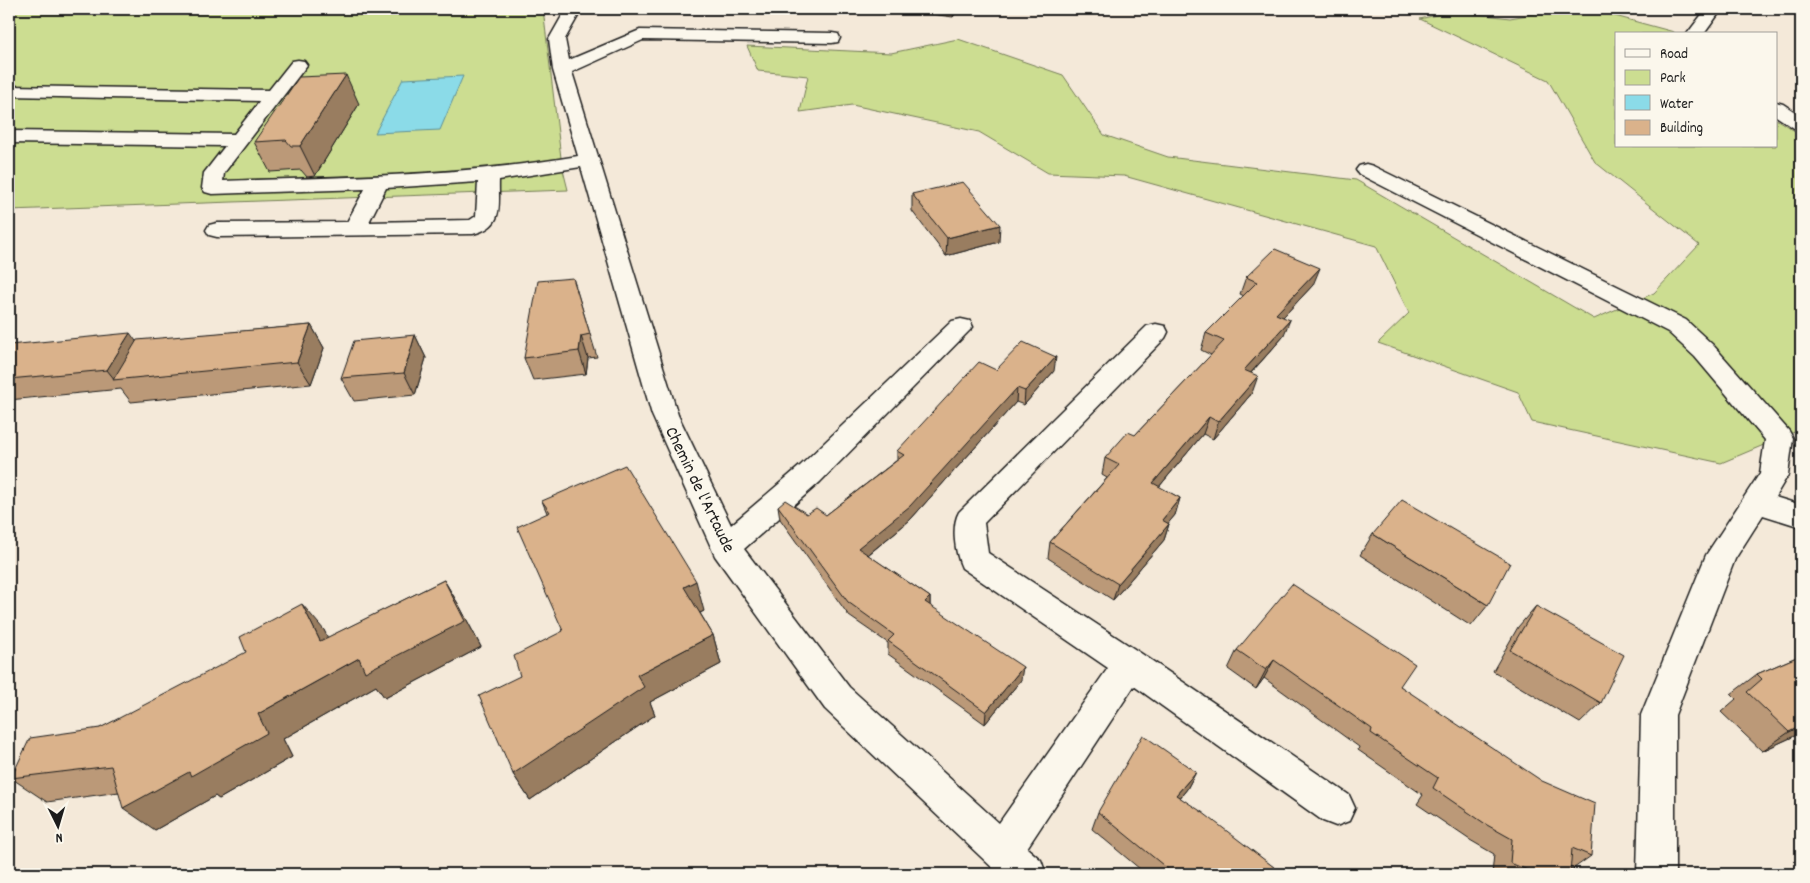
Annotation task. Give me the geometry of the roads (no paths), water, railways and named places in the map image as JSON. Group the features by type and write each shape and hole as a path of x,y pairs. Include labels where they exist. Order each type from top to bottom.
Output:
{"street":[{"name":"Chemin de l'Artaude","path":"574,9 557,39 562,70 665,415 726,547 837,698 1027,874"},
{"path":"1697,32 1714,9"},
{"path":"562,70 640,35 832,38"},
{"path":"298,65 214,173 212,188 378,182 489,174 562,166 589,160"},
{"path":"9,91 274,96"},
{"path":"1778,109 1801,124"},
{"path":"9,137 240,140"},
{"path":"1366,170 1676,326 1704,351 1779,438 1774,475 1721,555 1658,715 1656,874"},
{"path":"217,230 473,227 482,223 487,218 489,174"},
{"path":"355,228 378,182"},
{"path":"726,547 810,474 961,327"},
{"path":"1156,332 970,520 973,559 1130,664 1336,808"},
{"path":"1756,502 1801,516"},
{"path":"1002,851 1130,664"}],"water":[{"path":"463,76 440,130 375,133 403,79"}]}
